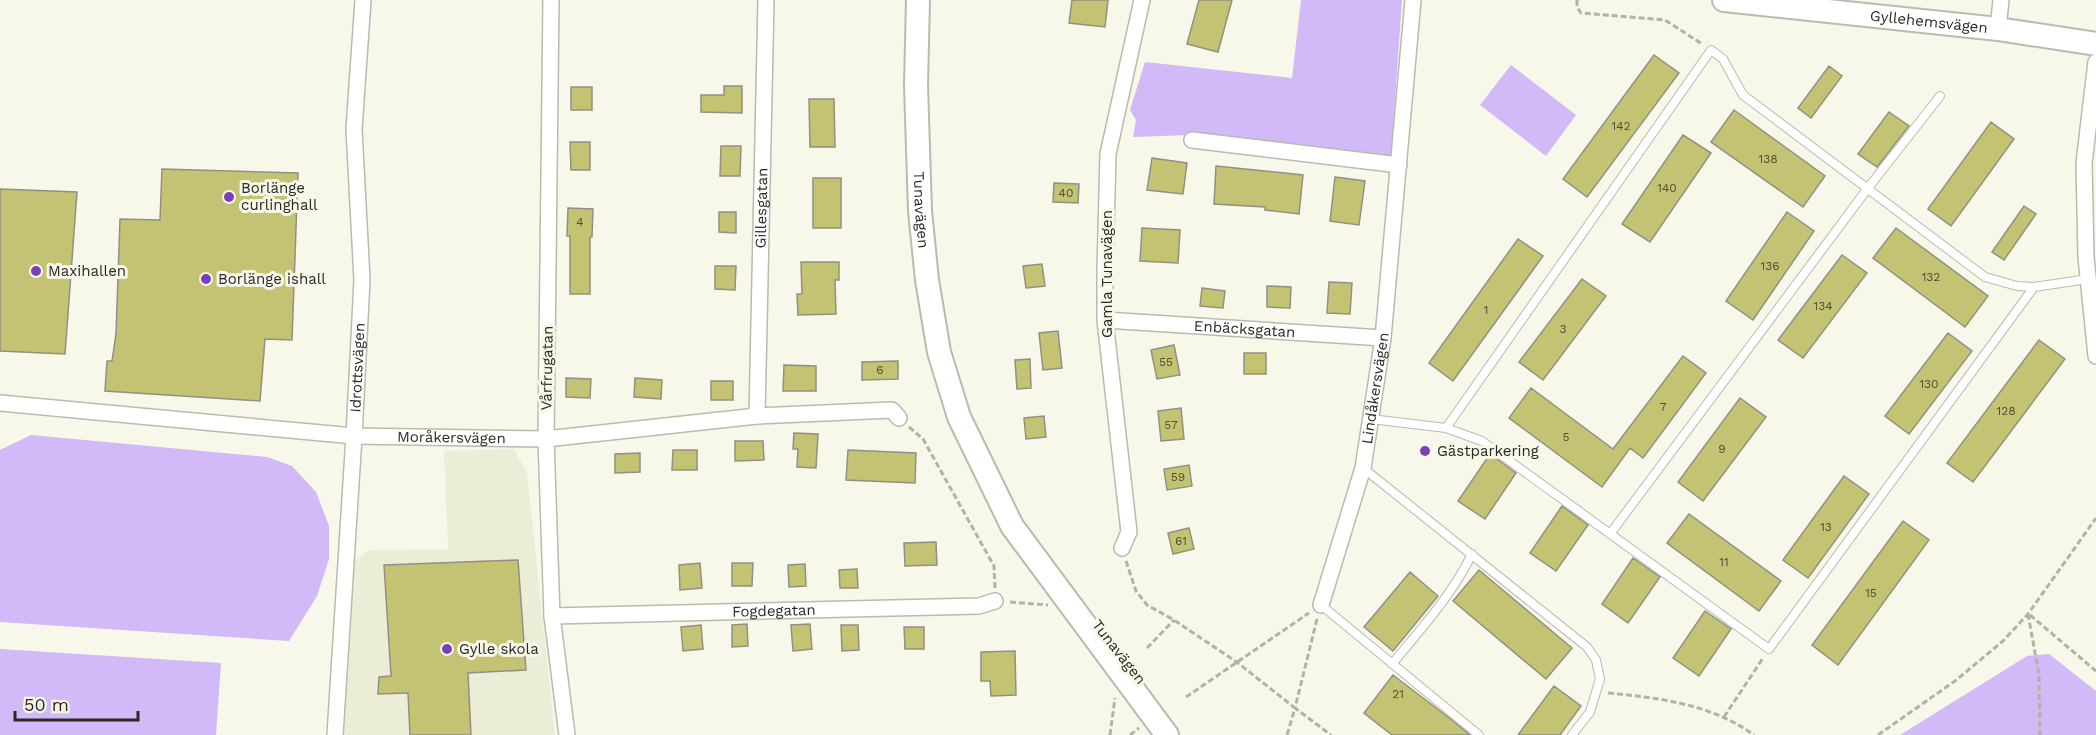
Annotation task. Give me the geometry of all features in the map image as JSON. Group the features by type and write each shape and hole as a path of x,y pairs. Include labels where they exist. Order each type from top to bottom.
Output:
{"street":[{"name":"Idrottsvägen","path":"335,735 362,280 354,129 363,0"},
{"name":"Vårfrugatan","path":"551,0 546,439 552,616 567,735"},
{"name":"Gillesgatan","path":"756,416 766,0"},
{"name":"Tunavägen","path":"918,0 916,85 920,211 927,280 939,352 959,417 1012,525 1167,735"},
{"name":"Gamla Tunavägen","path":"1122,548 1129,532 1105,320 1108,154 1142,0"},
{"name":"Lindåkersvägen","path":"1321,605 1364,468 1383,338 1413,0"},
{"name":"Gyllehemsvägen","path":"1724,0 1998,28 2096,44"},
{"path":"1998,28 2001,0"},
{"path":"2096,62 2084,163 2096,356"},
{"path":"1192,140 1399,165"},
{"name":"Enbäcksgatan","path":"1105,320 1383,338"},
{"name":"Moråkersvägen","path":"0,403 354,436 546,439 756,416 892,410 899,418"},
{"name":"Tunavägen","path":"959,417 1016,521 1184,735"},
{"name":"Fogdegatan","path":"552,616 979,606 995,601"}],"lane":[{"path":"1446,428 1711,50 1723,59 1743,94 1985,277 2017,286 2091,284"},
{"path":"1610,534 1868,188 1940,96"},
{"path":"1371,419 1446,428 1482,441 1769,649 2034,287"},
{"path":"1364,468 1587,647 1596,660 1600,679 1590,712 1572,735"},
{"path":"1392,664 1445,599 1472,554"},
{"path":"1321,605 1479,735"}],"path":[{"path":"1578,0 1577,7 1581,13 1665,20 1711,50"},
{"path":"899,418 923,439 994,566 995,601 1051,605"},
{"path":"1878,735 1955,681 2003,641 2028,614 2096,518"},
{"path":"1122,548 1136,591 1147,606 1174,620 1238,663 1331,735"},
{"path":"1186,697 1321,605"},
{"path":"1287,735 1321,605"},
{"path":"2028,614 2096,670"},
{"path":"2028,614 2039,675 2040,735"},
{"path":"1147,648 1174,620"},
{"path":"1724,717 1769,649"},
{"path":"1596,691 1685,703 1724,717 1754,735"}],"shaded area":[{"path":"1301,0 1402,0 1391,157 1188,135 1133,137 1136,120 1130,110 1145,62 1292,78"},
{"path":"1511,65 1576,115 1546,156 1480,105"},
{"path":"31,435 267,457 292,466 316,492 329,526 329,559 317,596 289,641 0,622 0,450"},
{"name":"Gylle skola","path":"514,449 527,473 555,735 343,735 352,563 369,550 448,549 444,451"},
{"path":"0,649 221,663 216,735 0,735"},
{"path":"2049,654 2096,691 2096,735 1900,735 2027,656"}],"building":[{"path":"1072,0 1108,0 1105,27 1069,23"},
{"path":"1199,0 1232,0 1218,52 1187,44"},
{"path":"1654,55 1679,73 1587,197 1563,179"},
{"path":"1829,66 1842,76 1811,118 1798,108"},
{"path":"724,86 742,86 742,113 701,112 701,95 724,95"},
{"path":"571,87 592,87 592,110 571,110"},
{"path":"809,99 834,99 835,147 810,147"},
{"path":"1734,110 1825,176 1803,207 1711,142"},
{"path":"1889,112 1909,126 1877,167 1858,154"},
{"path":"1991,122 2014,139 1951,226 1928,209"},
{"path":"1683,135 1711,153 1650,242 1622,224"},
{"path":"570,142 590,142 590,170 571,170"},
{"path":"721,146 741,146 740,176 720,176"},
{"path":"1152,158 1187,163 1183,194 1147,190"},
{"path":"1216,166 1303,175 1299,214 1265,210 1265,207 1214,204"},
{"path":"162,169 298,173 292,340 265,339 260,401 105,391 107,361 112,361 116,334 120,219 160,220"},
{"path":"1335,177 1365,181 1359,225 1330,221"},
{"path":"813,178 841,178 841,228 813,228"},
{"path":"1054,183 1079,184 1078,203 1053,202"},
{"name":"Maxihallen","path":"0,189 77,192 65,354 0,351"},
{"path":"2024,206 2036,214 2004,260 1992,252"},
{"path":"568,208 593,209 592,237 590,237 590,294 570,294"},
{"path":"719,212 736,212 736,233 719,232"},
{"path":"1787,212 1814,231 1753,320 1726,301"},
{"path":"1142,228 1180,230 1178,263 1140,261"},
{"path":"1896,228 1988,296 1965,327 1873,258"},
{"path":"1518,239 1543,256 1453,381 1429,363"},
{"path":"1842,255 1867,273 1803,358 1778,340"},
{"path":"801,262 839,262 839,280 835,280 836,314 798,315 797,294 802,294"},
{"path":"1042,264 1045,286 1026,288 1023,266"},
{"path":"715,266 736,266 735,290 715,289"},
{"path":"1582,279 1606,296 1543,380 1519,362"},
{"path":"1329,282 1352,283 1350,314 1327,313"},
{"path":"1267,286 1291,287 1290,308 1267,307"},
{"path":"1202,288 1225,291 1223,308 1200,306"},
{"path":"1058,331 1062,368 1043,370 1039,333"},
{"path":"1948,333 1972,351 1909,434 1885,416"},
{"path":"2039,340 2065,359 1973,482 1947,463"},
{"path":"1174,345 1180,375 1157,379 1151,350"},
{"path":"1244,353 1266,353 1266,374 1244,374"},
{"path":"1683,356 1706,373 1643,458 1630,448 1602,487 1509,418 1531,388 1613,449"},
{"path":"1030,359 1031,388 1017,389 1015,360"},
{"path":"898,361 898,379 862,380 862,362"},
{"path":"784,365 816,366 816,391 783,391"},
{"path":"566,378 591,379 590,398 566,397"},
{"path":"635,378 662,380 661,399 634,397"},
{"path":"711,381 733,381 733,400 711,400"},
{"path":"1740,398 1766,417 1703,501 1678,482"},
{"path":"1181,408 1184,439 1161,441 1158,411"},
{"path":"1044,416 1046,437 1026,439 1024,418"},
{"path":"794,433 818,434 816,468 797,467 798,449 793,449"},
{"path":"735,441 763,441 764,460 735,461"},
{"path":"673,450 697,450 697,470 672,470"},
{"path":"848,450 916,453 915,483 846,480"},
{"path":"640,453 640,472 615,473 615,454"},
{"path":"1490,454 1516,473 1485,519 1458,501"},
{"path":"1189,465 1192,486 1167,490 1164,469"},
{"path":"1844,476 1869,494 1808,578 1783,560"},
{"path":"1562,506 1588,525 1556,571 1530,553"},
{"path":"1689,514 1781,581 1759,611 1667,543"},
{"path":"1903,521 1929,540 1838,665 1812,645"},
{"path":"1189,528 1194,549 1173,554 1168,533"},
{"path":"936,542 937,565 905,566 904,543"},
{"path":"1633,558 1660,577 1628,623 1602,604"},
{"path":"518,560 526,670 468,673 471,735 410,735 408,693 378,694 379,677 391,676 384,565"},
{"path":"700,563 702,588 680,590 679,565"},
{"path":"732,563 753,563 752,586 732,586"},
{"path":"805,564 806,586 789,587 788,565"},
{"path":"857,569 858,588 840,588 839,570"},
{"path":"1479,570 1572,648 1546,679 1453,601"},
{"path":"1410,572 1438,596 1393,651 1364,627"},
{"path":"1705,611 1731,629 1699,676 1673,658"},
{"path":"747,624 748,646 732,647 732,625"},
{"path":"810,624 812,649 793,651 791,625"},
{"path":"701,625 703,649 683,651 681,627"},
{"path":"841,625 858,625 859,650 842,651"},
{"path":"904,627 924,627 924,649 905,649"},
{"path":"1015,651 1016,695 991,696 990,681 981,681 981,652"},
{"path":"1393,675 1470,735 1392,735 1364,713"},
{"path":"1554,686 1581,706 1560,735 1518,735"}],"place":[{"name":"Borlänge curlinghall","path":"229,197"},
{"name":"Maxihallen","path":"36,271"},
{"name":"Borlänge ishall","path":"206,279"},
{"name":"Gästparkering","path":"1425,451"},
{"name":"Gylle skola","path":"447,649"}]}
